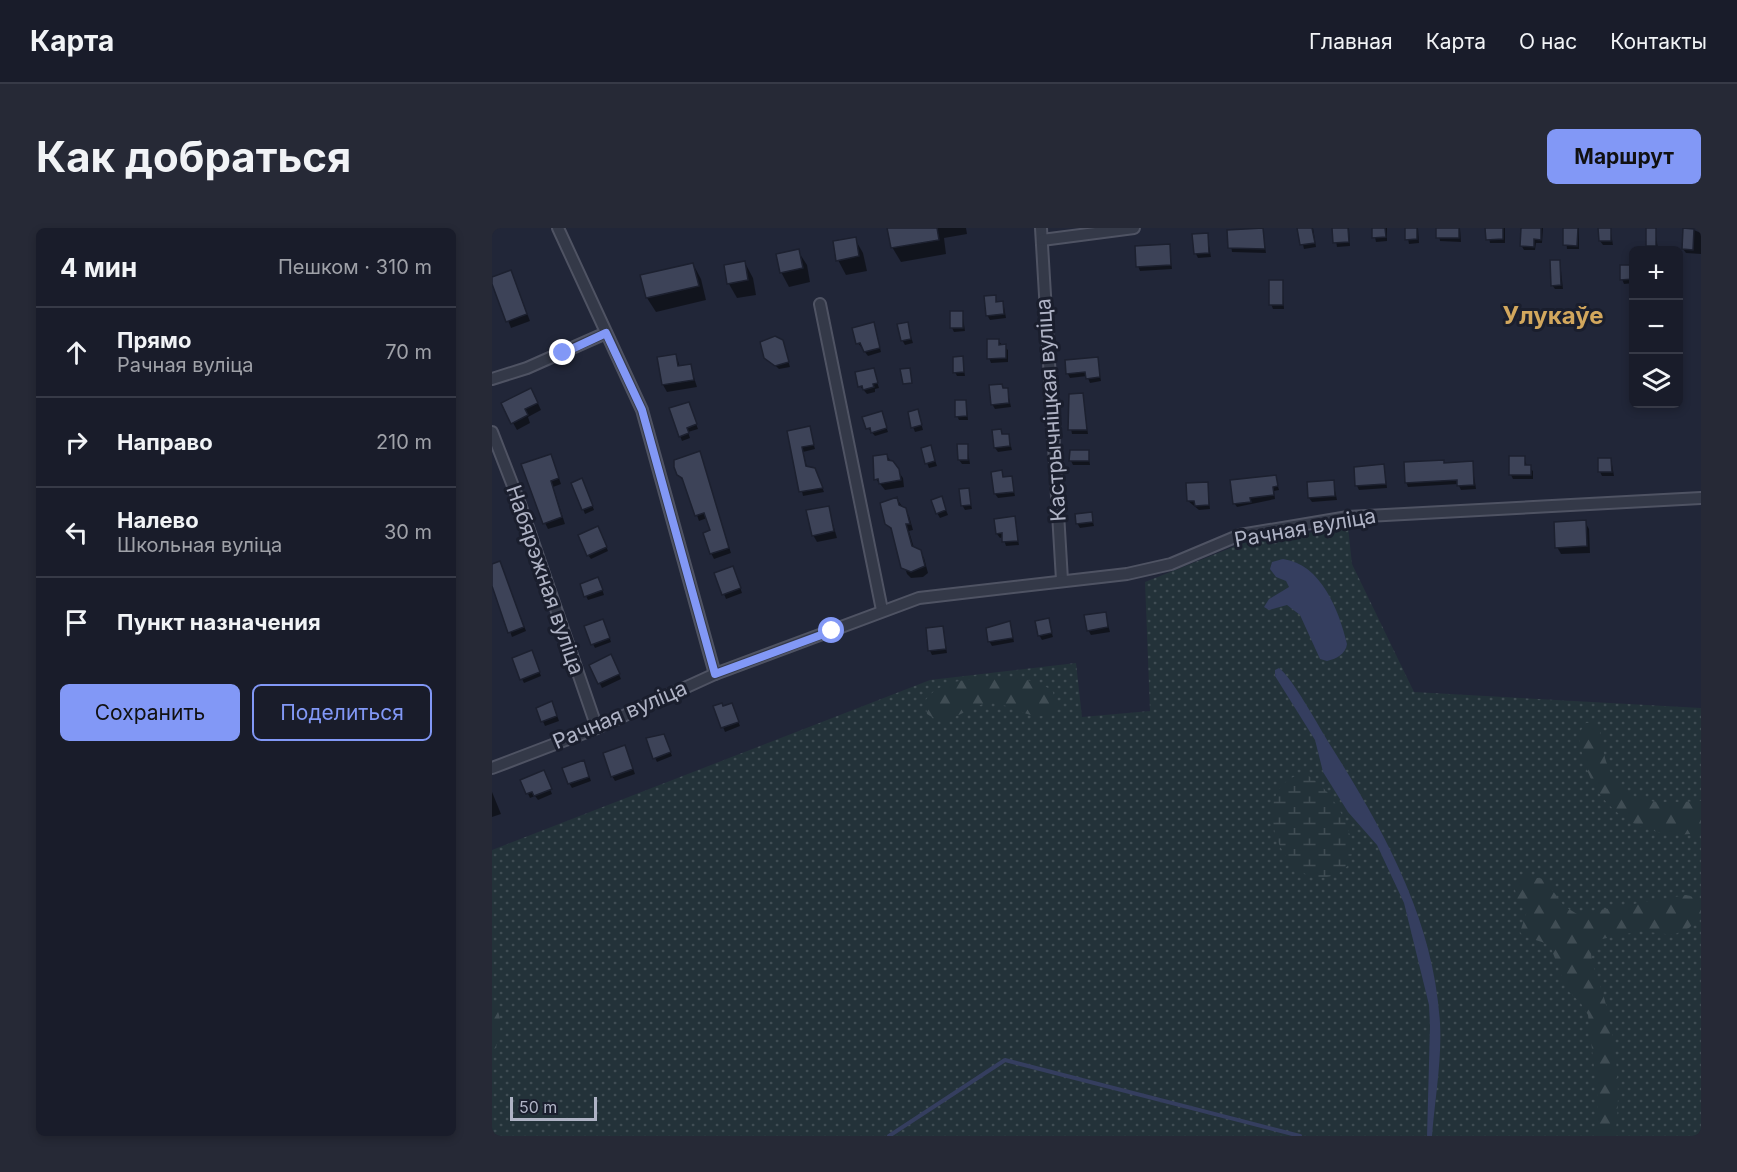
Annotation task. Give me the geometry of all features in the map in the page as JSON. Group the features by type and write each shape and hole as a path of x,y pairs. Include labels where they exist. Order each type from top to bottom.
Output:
{"street":[{"path":"558,228 642,410 715,674"},
{"name":"Кастрычніцкая вуліца","path":"1041,228 1062,580"},
{"path":"1042,240 1134,228"},
{"path":"820,304 882,609"},
{"path":"492,379 527,368 606,333"},
{"name":"Набярэжная вуліца","path":"492,432 520,504 597,728"},
{"name":"Рачная вуліца","path":"492,768 597,728 715,674 867,618 882,609 920,598 1138,572 1171,564 1240,535 1348,516 1701,498"}],"green space":[{"path":"1348,527 1352,564 1414,692 1701,708 1701,1136 492,1136 492,850 930,680 1076,663 1082,717 1150,711 1145,582 1243,543"},
{"path":"982,678 1020,679 1038,683 1053,692 1056,708 1049,714 1034,716 992,703 983,704 951,718 935,718 927,714 925,701 936,690 958,681"},
{"path":"1586,723 1593,723 1599,727 1609,769 1617,783 1627,793 1653,801 1701,801 1701,833 1676,834 1654,831 1616,812 1602,797 1583,757 1579,733"},
{"path":"1303,774 1314,779 1325,790 1344,819 1352,851 1349,864 1339,873 1319,878 1301,871 1286,857 1277,838 1273,818 1275,798 1285,783"},
{"path":"1525,876 1544,879 1564,906 1577,914 1686,895 1701,899 1701,916 1689,928 1673,935 1641,931 1602,939 1591,951 1609,1017 1615,1051 1618,1102 1615,1136 1596,1136 1598,1101 1588,1015 1580,1002 1567,990 1551,948 1545,943 1523,936 1520,932 1527,911 1517,899 1514,885"},
{"path":"492,1002 499,1015 500,1029 492,1056"}],"water":[{"path":"1283,559 1308,570 1318,579 1333,603 1347,644 1345,651 1337,657 1327,661 1320,659 1300,615 1287,605 1269,610 1264,607 1269,599 1289,587 1286,581 1276,577 1270,569 1272,562"},
{"path":"1279,668 1298,691 1368,808 1402,876 1428,947 1436,985 1440,1023 1439,1065 1432,1136 1427,1136 1429,1005 1404,903 1377,845 1348,812 1323,772 1315,740 1275,676 1275,670"}],"building":[{"path":"887,228 937,228 939,240 891,248"},
{"path":"1263,228 1265,249 1228,248 1227,230"},
{"path":"1297,228 1312,228 1315,243 1300,245"},
{"path":"1332,228 1348,228 1349,242 1333,243"},
{"path":"1372,228 1385,228 1386,237 1372,238"},
{"path":"1405,228 1417,228 1417,239 1405,240"},
{"path":"1436,228 1459,228 1459,238 1436,238"},
{"path":"1485,228 1503,228 1503,239 1486,240"},
{"path":"1521,228 1541,228 1541,240 1534,239 1534,247 1520,246"},
{"path":"1563,228 1578,228 1577,246 1563,245"},
{"path":"1598,228 1611,228 1611,241 1599,241"},
{"path":"1646,228 1656,228 1656,246 1646,246"},
{"path":"1683,228 1694,229 1693,250 1683,249"},
{"path":"1208,233 1209,253 1194,254 1192,234"},
{"path":"856,237 859,256 836,261 833,241"},
{"path":"1170,244 1171,265 1136,267 1135,246"},
{"path":"799,249 803,268 780,273 776,254"},
{"path":"1550,260 1560,260 1561,285 1551,286"},
{"path":"745,261 748,280 727,284 724,265"},
{"path":"693,263 699,286 646,298 640,275"},
{"path":"1620,265 1629,265 1629,279 1620,280"},
{"path":"511,270 527,314 506,322 492,284 492,277"},
{"path":"1269,280 1283,280 1283,305 1269,305"},
{"path":"996,295 996,302 1003,301 1004,314 986,316 984,296"},
{"path":"950,311 963,311 963,328 950,328"},
{"path":"874,322 880,348 864,352 860,343 856,344 852,328"},
{"path":"908,322 911,339 901,341 897,324"},
{"path":"775,336 783,340 789,362 775,366 764,358 760,342"},
{"path":"987,339 999,339 999,345 1006,344 1006,358 987,359"},
{"path":"676,354 678,366 691,364 694,380 662,385 657,357"},
{"path":"963,356 964,372 953,373 953,357"},
{"path":"1098,357 1100,377 1086,379 1085,372 1066,374 1065,360"},
{"path":"874,368 878,383 873,384 874,387 863,390 862,386 858,387 855,372"},
{"path":"910,368 912,383 903,384 900,369"},
{"path":"1002,384 1003,388 1008,388 1009,403 991,405 989,385"},
{"path":"531,388 538,403 525,409 528,415 511,424 501,403"},
{"path":"1083,393 1087,430 1068,430 1069,394"},
{"path":"955,400 966,400 967,416 955,417"},
{"path":"689,402 697,424 687,428 689,433 679,437 669,408"},
{"path":"918,409 922,425 911,428 908,412"},
{"path":"882,411 887,428 871,433 870,428 866,429 862,417"},
{"path":"810,426 814,445 802,447 806,466 815,468 823,488 799,492 787,431"},
{"path":"1001,429 1002,434 1009,434 1010,446 994,448 992,430"},
{"path":"957,444 968,444 968,460 958,460"},
{"path":"931,445 935,461 925,464 921,448"},
{"path":"1070,450 1089,450 1089,461 1069,461"},
{"path":"700,451 729,548 710,554 703,533 710,530 704,513 695,516 682,478 677,475 674,467 674,460"},
{"path":"551,454 559,478 551,481 562,517 543,524 521,464"},
{"path":"887,454 888,460 893,461 899,469 901,480 879,484 878,479 874,480 873,456"},
{"path":"1509,456 1525,456 1525,465 1531,465 1531,475 1509,475"},
{"path":"1598,458 1611,458 1612,472 1598,472"},
{"path":"1444,460 1444,463 1473,461 1474,485 1457,486 1457,480 1405,483 1404,462"},
{"path":"1384,464 1386,484 1355,486 1354,467"},
{"path":"1002,470 1003,477 1012,476 1014,492 994,494 991,472"},
{"path":"1276,475 1278,486 1273,487 1274,495 1250,498 1251,502 1233,504 1230,480"},
{"path":"582,478 593,506 582,510 571,483"},
{"path":"1334,480 1335,496 1308,498 1307,482"},
{"path":"1208,482 1209,505 1195,506 1194,501 1187,501 1186,483"},
{"path":"969,488 971,505 961,506 959,489"},
{"path":"942,496 946,510 936,514 931,500"},
{"path":"897,497 899,505 906,508 910,524 906,524 912,546 921,550 925,566 911,572 901,568 891,528 885,524 880,503"},
{"path":"829,506 834,531 812,536 806,510"},
{"path":"1092,512 1093,522 1076,524 1075,514"},
{"path":"1015,516 1018,541 1002,542 1002,533 996,534 994,519"},
{"path":"1586,520 1587,546 1555,548 1554,522"},
{"path":"598,526 607,547 587,556 578,535"},
{"path":"500,561 524,627 508,633 492,586 492,564"},
{"path":"733,566 741,588 722,595 714,573"},
{"path":"598,577 603,590 584,597 580,584"},
{"path":"1106,612 1108,627 1087,631 1084,615"},
{"path":"1049,618 1052,633 1038,636 1035,621"},
{"path":"603,619 610,638 591,645 584,626"},
{"path":"1010,621 1013,638 988,642 986,628"},
{"path":"943,626 946,649 928,651 926,628"},
{"path":"532,650 540,672 520,680 512,658"},
{"path":"611,654 620,674 598,684 589,665"},
{"path":"552,701 557,716 541,722 536,708"},
{"path":"722,703 723,706 732,703 739,722 721,728 713,706"},
{"path":"664,734 671,752 653,759 646,738"},
{"path":"625,745 633,769 611,777 603,753"},
{"path":"584,760 589,777 568,784 562,768"},
{"path":"544,770 552,789 534,796 532,792 526,794 520,780"}],"waterway":[{"path":"889,1136 1005,1060 1300,1136"}],"district":[{"name":"Улукаўе","path":"1553,316"}],"route":[{"path":"563,353 606,333 642,410 658,475 715,674 832,631"}]}
